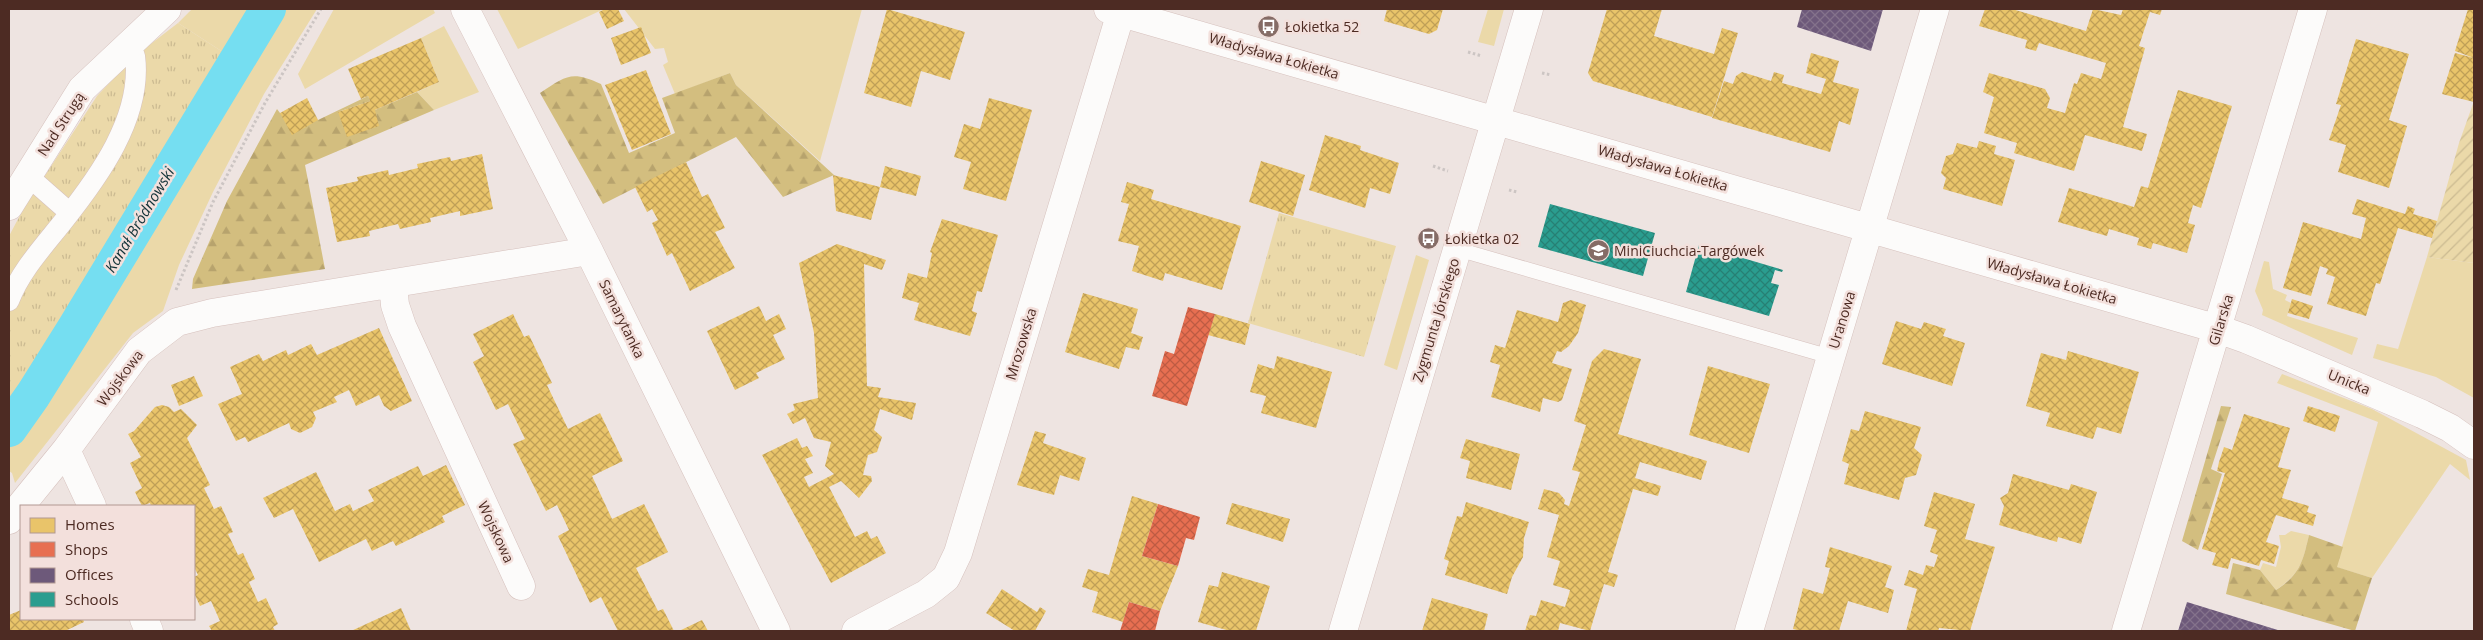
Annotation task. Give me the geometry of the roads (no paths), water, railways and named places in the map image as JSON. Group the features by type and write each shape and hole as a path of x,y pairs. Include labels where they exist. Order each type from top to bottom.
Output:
{"street":[{"name":"Nad Strugą","path":"9,206 82,89 167,9"},
{"name":"Samarytanka","path":"465,9 589,251 776,631"},
{"name":"Zygmunta Jórskiego","path":"1343,631 1528,9"},
{"name":"Uranowa","path":"1749,631 1935,9"},
{"name":"Gilarska","path":"2126,631 2313,9"},
{"name":"Władysława Łokietka","path":"1117,10 2218,329"},
{"name":"Mrozowska","path":"856,631 926,594 946,578 958,553 1117,10"},
{"path":"9,301 18,280 70,213 110,152 126,122 135,94 137,72 135,56"},
{"path":"28,176 70,213"},
{"name":"Wojskowa","path":"21,505 66,450 139,351 176,322 212,313 589,251"},
{"name":"Wojskowa","path":"393,284 395,305 402,326 521,586"},
{"name":"Unicka","path":"2218,329 2246,339 2422,414 2450,428 2474,445"},
{"path":"66,450 92,505"},
{"name":"Wojskowa","path":"9,520 20,506"}],"lane":[{"path":"1457,249 1831,357"}],"waterway":[{"name":"Kanał Bródnowski","path":"9,429 75,328 268,9"}],"place":[{"name":"Łokietka 52","path":"1269,27"},
{"name":"Łokietka 02","path":"1429,239"},
{"name":"MiniCiuchcia-Targówek","path":"1598,251"}]}
